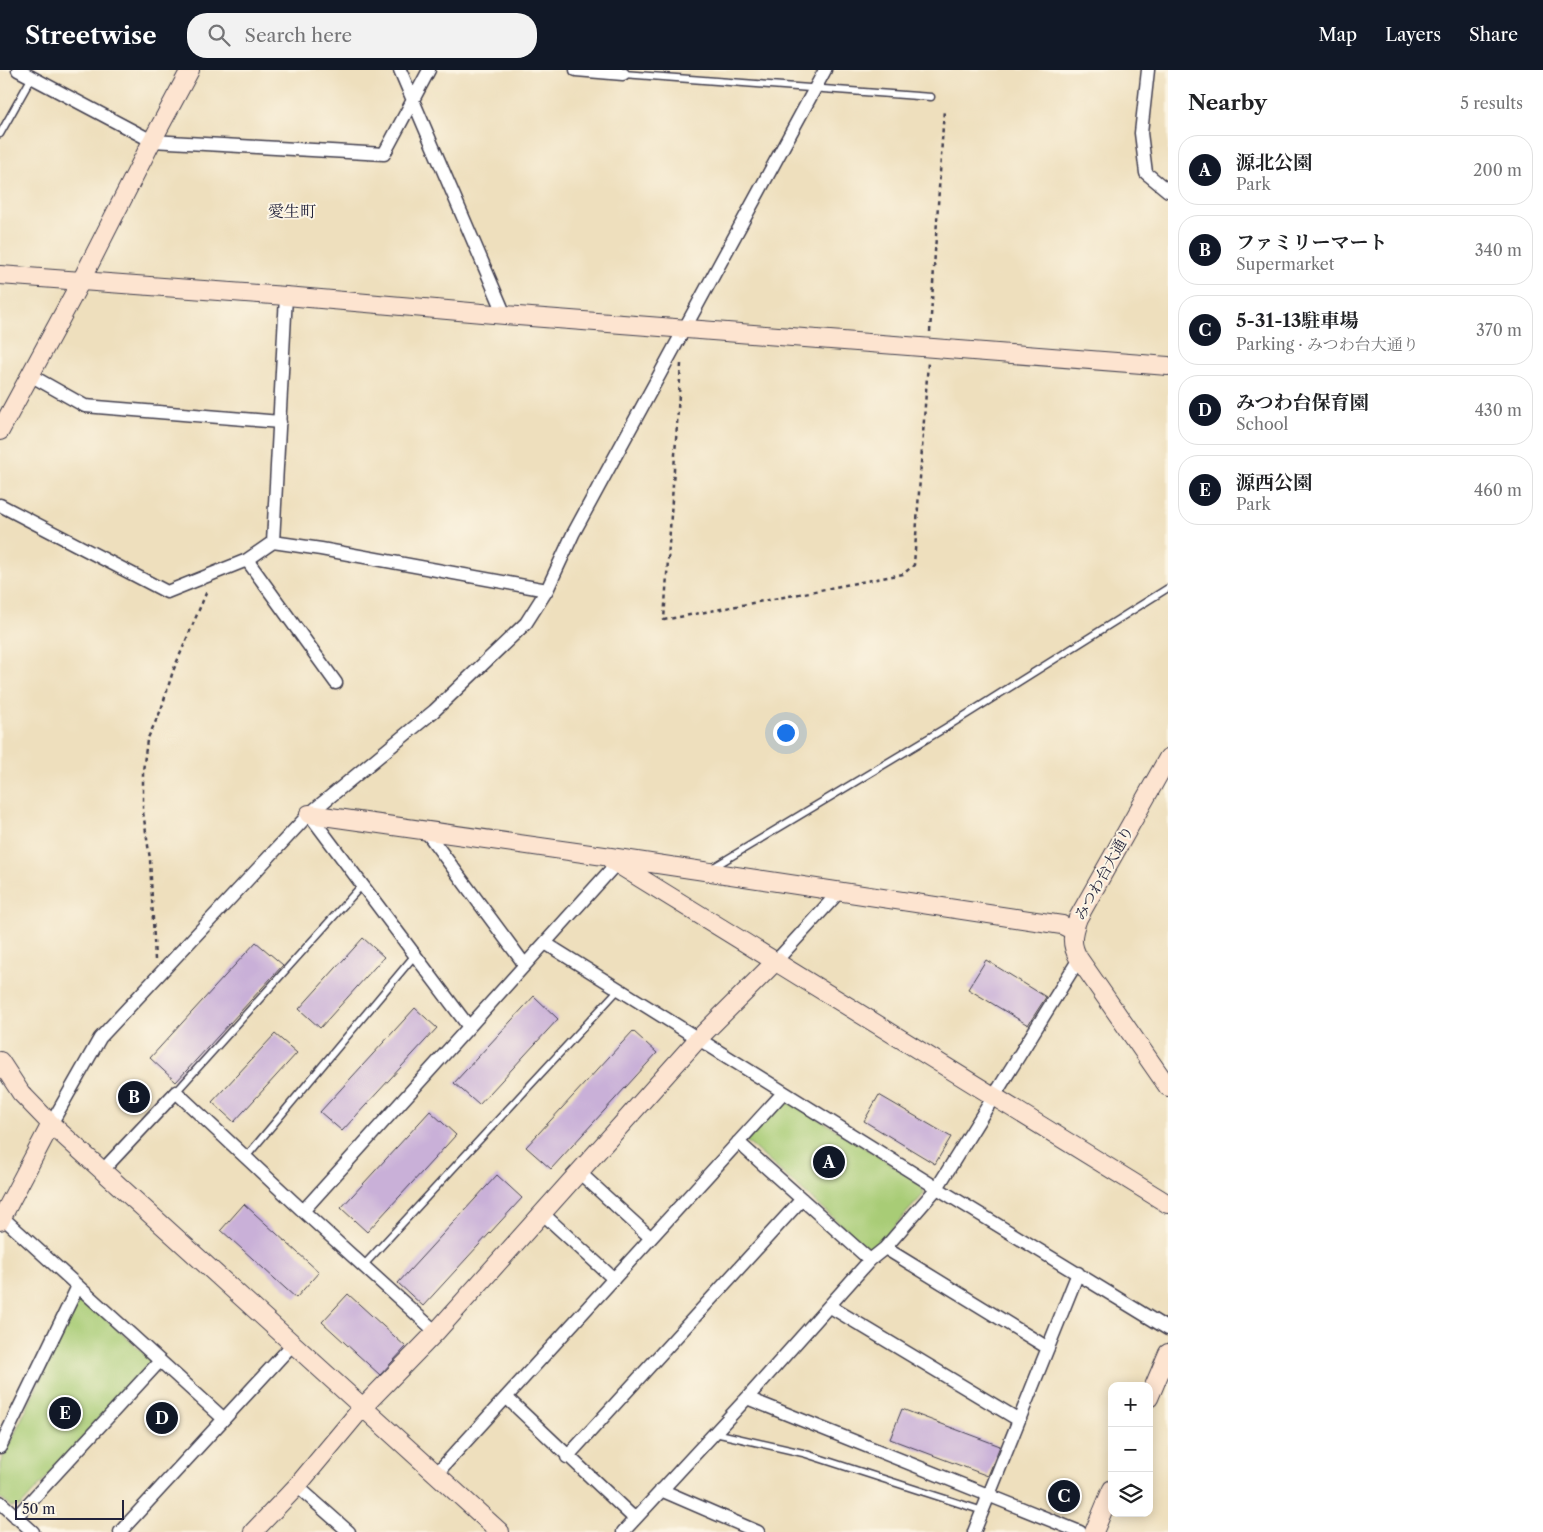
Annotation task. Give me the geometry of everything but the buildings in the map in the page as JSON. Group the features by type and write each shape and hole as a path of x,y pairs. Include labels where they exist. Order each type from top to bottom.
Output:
{"street":[{"path":"18,70 152,141 384,154 429,70"},
{"path":"0,431 81,281 190,70"},
{"path":"400,70 505,315"},
{"path":"576,70 623,74"},
{"path":"224,1419 78,1286 1,1219 51,1124 100,1038 309,814 434,712 526,624 547,590 573,534 825,70"},
{"path":"1148,70 1141,133 1146,173 1168,190"},
{"path":"0,275 1168,366"},
{"path":"274,542 286,296"},
{"path":"30,375 85,406 280,422"},
{"path":"0,505 167,592 248,560 274,542 321,548 547,590"},
{"path":"248,560 336,683"},
{"name":"みつわ台大通り","path":"1168,758 1078,918 1072,941 1074,950 1168,1087"},
{"path":"309,814 425,830 610,860 706,871 1062,925 1074,931"},
{"path":"309,814 470,1027"},
{"path":"425,830 525,965"},
{"path":"303,1211 545,943 610,860"},
{"path":"610,860 1168,1204"},
{"path":"254,1532 297,1486 362,1408 436,1332 698,1039 776,962 839,892"},
{"path":"545,943 783,1093 1168,1329"},
{"path":"623,1532 870,1260 885,1248 937,1188 1080,959"},
{"path":"0,1061 21,1093 51,1124 500,1532"},
{"path":"102,1171 176,1092 436,1332"},
{"path":"437,1473 783,1093"},
{"path":"738,1142 870,1260"},
{"path":"579,1172 652,1238"},
{"path":"568,1457 802,1199"},
{"path":"542,1213 614,1279"},
{"path":"885,1248 1048,1348"},
{"path":"974,1532 1078,1274"},
{"path":"0,1447 78,1286"},
{"path":"829,1306 1019,1420"},
{"path":"120,1532 293,1344"},
{"path":"1153,1389 1168,1353"},
{"path":"16,1517 160,1361"},
{"path":"506,1397 634,1519"},
{"path":"746,1398 1080,1532"},
{"path":"297,1486 348,1532"},
{"path":"661,1490 758,1532"},
{"path":"1094,1532 1108,1499"},
{"path":"0,1502 33,1532"}],"lane":[{"path":"623,74 931,97"},
{"path":"0,134 32,78"},
{"path":"706,871 945,728 1168,588"},
{"path":"176,1092 363,884"},
{"path":"246,1157 415,955"},
{"path":"363,1266 619,990"},
{"path":"714,1432 803,1453 983,1511"}],"path":[{"path":"682,357 664,620 903,574 914,565 944,109"},
{"path":"156,979 150,858 143,812 143,771 147,740 161,710 173,671 212,575"}],"green space":[{"path":"784,1101 790,1101 921,1183 924,1194 871,1251 746,1141"},
{"path":"81,1296 152,1361 21,1506 11,1507 0,1498 0,1464"}],"place":[{"name":"ファミリーマート","path":"134,1097"},
{"name":"源北公園","path":"829,1162"},
{"name":"源西公園","path":"65,1413"},
{"name":"みつわ台保育園","path":"162,1418"},
{"name":"5-31-13駐車場","path":"1064,1496"}],"district":[{"name":"愛生町","path":"292,211"}]}
